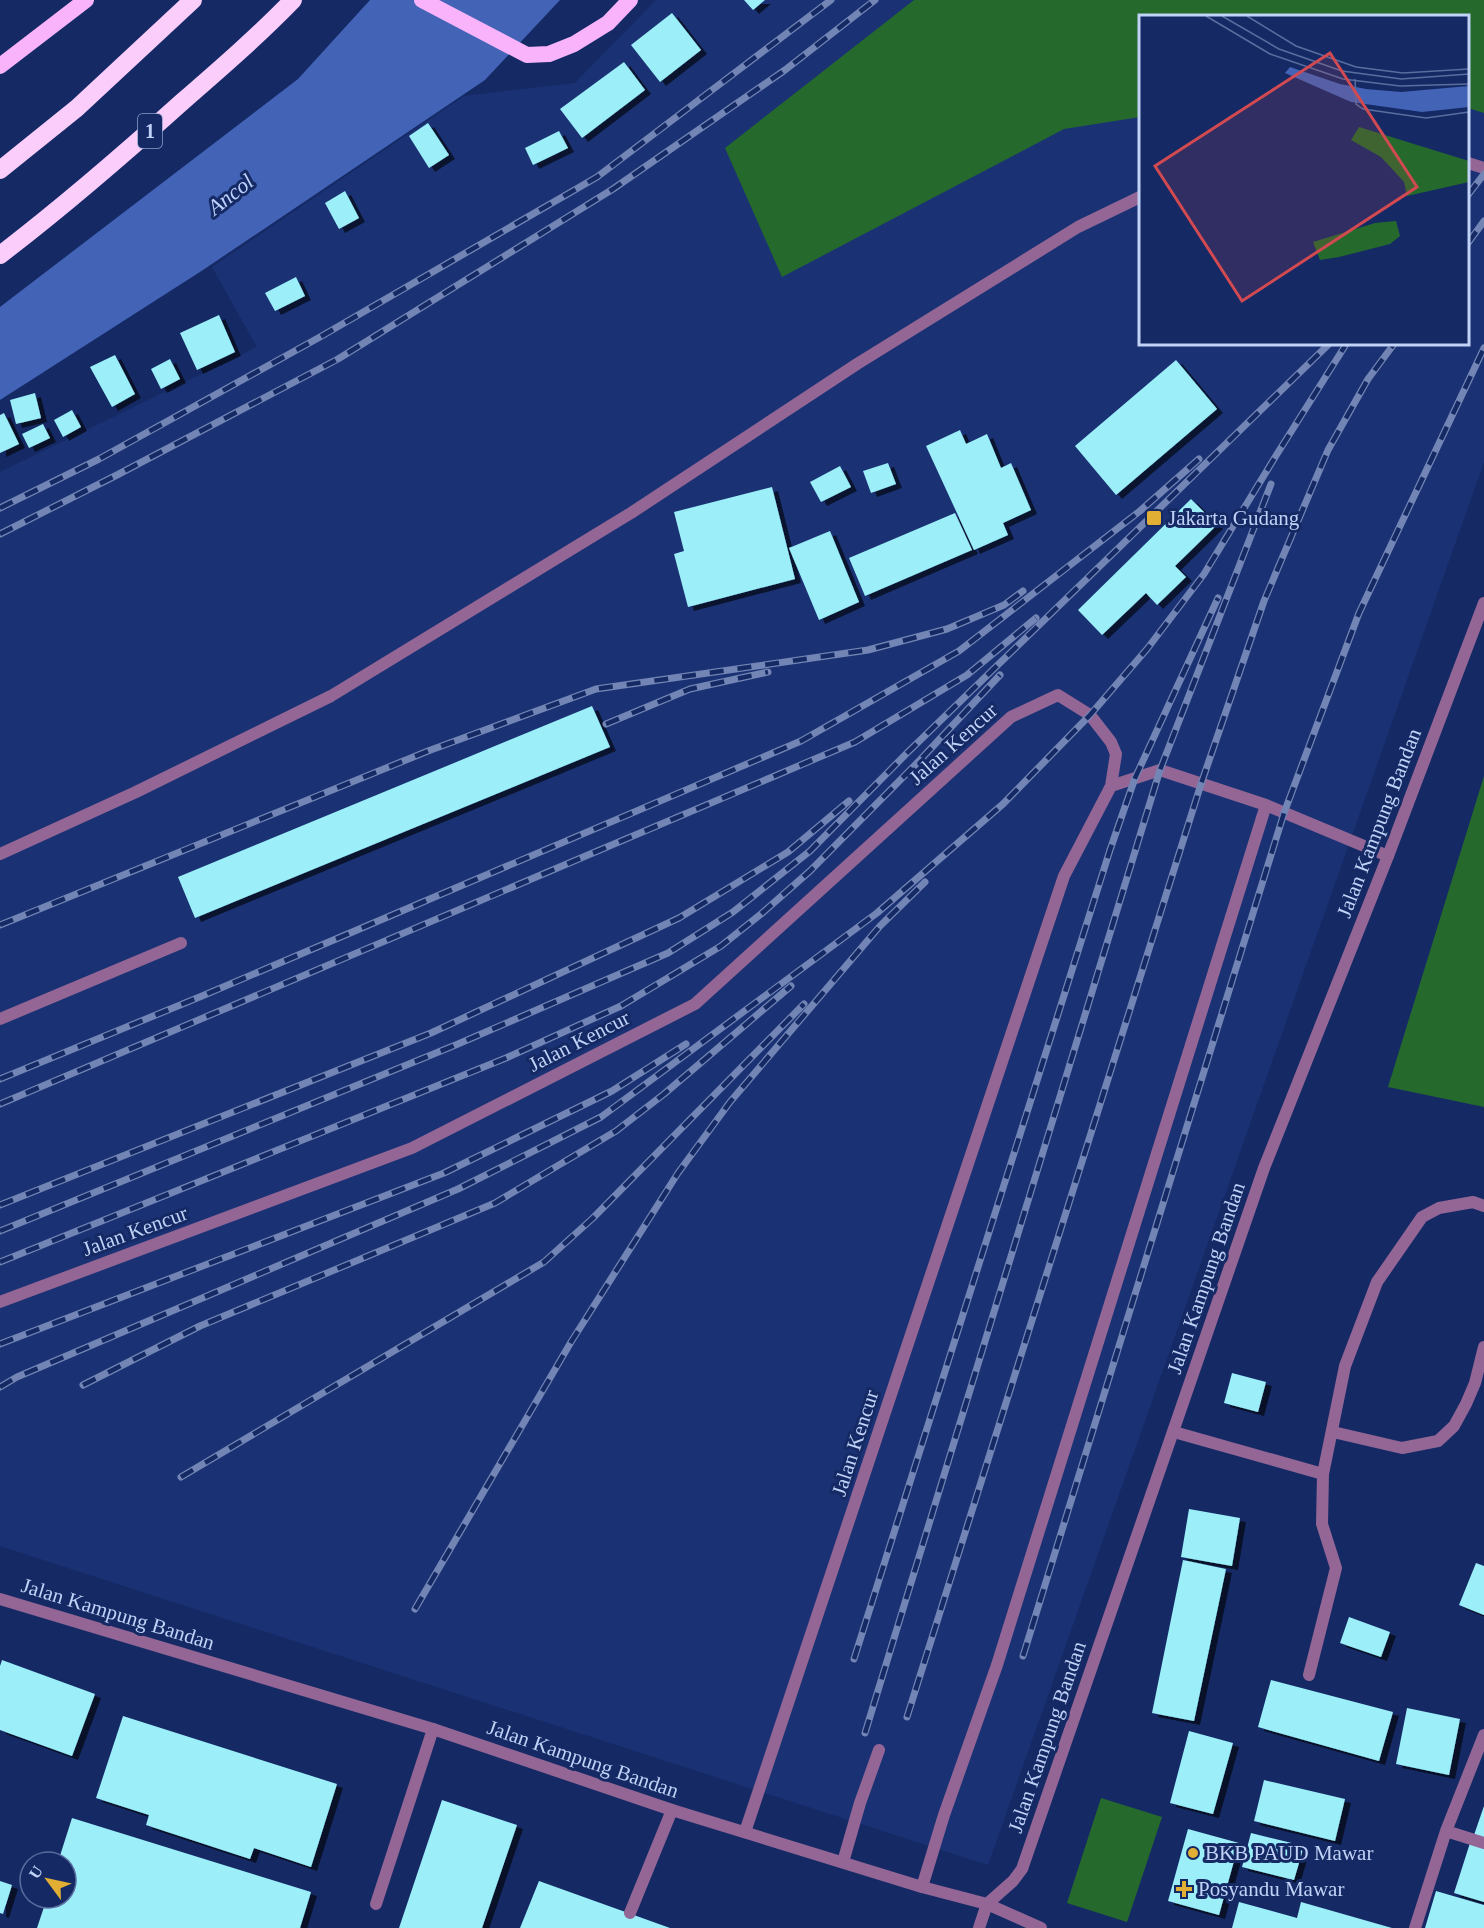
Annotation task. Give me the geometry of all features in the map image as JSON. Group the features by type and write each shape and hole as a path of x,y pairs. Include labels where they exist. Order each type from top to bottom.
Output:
{"highway":[{"path":"0,66 86,0"},
{"path":"0,170 77,108 193,0"},
{"name":"1","path":"0,255 41,225 131,148 293,0"},
{"path":"422,0 527,55 549,54 574,44 608,23 630,0"}],"street":[{"path":"1469,164 1484,168"},
{"path":"0,854 136,792 331,696 631,513 857,364 1078,227 1139,197"},
{"name":"Jalan Kampung Bandan","path":"0,1599 433,1728 672,1810 922,1887 987,1904 1013,1881 1022,1869 1264,1168 1388,856 1484,603"},
{"name":"Jalan Kencur","path":"0,1302 412,1148 695,1004 1011,717 1058,695 1090,715 1111,742 1116,754 1111,786 1064,876 745,1832"},
{"path":"1111,786 1161,770 1266,805 1388,856"},
{"path":"922,1887 944,1815 997,1665 1266,805"},
{"path":"0,1019 181,943"},
{"path":"1310,1675 1336,1568 1322,1524 1323,1474 1345,1366 1377,1282 1422,1217 1439,1208 1473,1202 1484,1206"},
{"path":"1333,1432 1402,1448 1438,1441 1454,1426 1466,1404 1475,1383 1484,1347"},
{"path":"1174,1432 1323,1474"},
{"path":"376,1904 433,1728"},
{"path":"1415,1928 1446,1831 1484,1735"},
{"path":"843,1862 860,1803 879,1750"},
{"path":"630,1914 672,1810"},
{"path":"1446,1831 1484,1843"},
{"path":"979,1928 987,1904 1041,1928"}],"shaded area":[{"path":"656,0 1484,0 1484,462 988,1865 0,1546 0,472 257,347 212,267 464,96 575,83"}],"green space":[{"path":"914,0 1484,0 1484,113 1469,108 1469,15 1139,15 1139,117 1064,129 782,277 725,148"},
{"path":"1484,776 1484,1107 1388,1087"},
{"path":"1101,1798 1162,1817 1127,1922 1067,1903"}],"water":[{"name":"Ancol","path":"370,0 560,0 485,80 203,270 0,400 0,307 298,79"}],"building":[{"path":"744,0 765,0 753,10"},
{"path":"672,13 701,50 660,82 631,45"},
{"path":"624,62 645,90 582,138 560,109"},
{"path":"428,123 449,155 429,168 409,136"},
{"path":"559,131 568,148 533,165 525,148"},
{"path":"345,191 359,218 339,229 325,203"},
{"path":"296,277 305,296 275,311 265,293"},
{"path":"219,315 235,352 197,370 180,333"},
{"path":"115,355 135,394 112,407 90,367"},
{"path":"170,359 180,379 161,389 151,369"},
{"path":"1176,360 1217,409 1116,495 1075,446"},
{"path":"35,393 41,418 16,424 10,400"},
{"path":"72,410 81,427 63,437 54,420"},
{"path":"4,413 19,444 0,453 0,415"},
{"path":"43,424 50,438 29,448 22,434"},
{"path":"960,430 966,444 987,434 1001,468 1011,463 1031,510 1003,523 1008,535 974,550 926,446"},
{"path":"888,463 896,484 871,493 863,471"},
{"path":"840,466 851,487 821,502 810,482"},
{"path":"772,487 795,579 688,607 674,554 684,551 674,512"},
{"path":"1191,499 1217,525 1175,566 1186,577 1157,605 1146,593 1102,635 1078,610"},
{"path":"955,513 972,550 865,596 849,558"},
{"path":"830,531 859,602 819,620 789,548"},
{"path":"592,706 610,747 195,918 178,877"},
{"path":"1232,1373 1266,1382 1258,1412 1224,1403"},
{"path":"1189,1509 1240,1518 1232,1566 1181,1557"},
{"path":"1183,1560 1226,1569 1194,1721 1152,1713"},
{"path":"1476,1563 1484,1566 1484,1615 1459,1605"},
{"path":"1349,1617 1390,1632 1381,1657 1340,1643"},
{"path":"2,1660 95,1694 72,1756 0,1730 0,1666"},
{"path":"1271,1680 1393,1712 1379,1761 1258,1727"},
{"path":"1407,1708 1460,1719 1449,1775 1396,1764"},
{"path":"123,1716 337,1784 311,1867 254,1848 250,1859 146,1825 149,1815 96,1798"},
{"path":"1189,1731 1233,1743 1213,1814 1170,1803"},
{"path":"1264,1780 1345,1799 1335,1841 1254,1821"},
{"path":"442,1800 517,1825 482,1928 399,1928"},
{"path":"1484,1806 1484,1839 1474,1835"},
{"path":"72,1818 311,1892 300,1928 37,1928 43,1910 78,1910 78,1850 62,1850"},
{"path":"1188,1829 1239,1843 1219,1915 1168,1901"},
{"path":"1251,1833 1304,1846 1294,1880 1242,1867"},
{"path":"1470,1843 1484,1848 1484,1902 1454,1893"},
{"path":"0,1881 12,1885 3,1914 0,1913"},
{"path":"539,1881 670,1928 520,1928"},
{"path":"1436,1891 1484,1905 1484,1928 1425,1928"},
{"path":"1239,1902 1297,1918 1301,1902 1392,1928 1232,1928"}],"railway":[{"path":"0,508 99,459 320,337 597,177 831,0"},
{"path":"0,534 338,359 613,189 785,70 875,0"},
{"path":"1469,194 1484,174"},
{"path":"1469,242 1484,221"},
{"path":"0,1231 458,1044 668,953 733,912 810,851 908,752 1328,345"},
{"path":"907,1717 1201,784 1264,601 1328,450 1368,379 1393,345"},
{"path":"0,1387 17,1377 458,1189 601,1117 877,913 1003,804 1090,715 1147,649 1204,574 1345,346"},
{"path":"1023,1656 1284,813 1359,613 1484,348"},
{"path":"0,1079 202,996 801,741 959,651 1140,511 1199,459"},
{"path":"865,1733 1160,770 1271,484"},
{"path":"0,925 428,751 596,689 868,650 947,629 1004,605 1023,591"},
{"path":"854,1659 1110,850 1135,778 1218,598"},
{"path":"0,1104 855,742 967,675 1036,618"},
{"path":"606,724 690,689 768,672"},
{"path":"0,1262 506,1058 621,1006 721,946 761,914 810,871 1000,675"},
{"path":"0,1205 431,1033 679,918 788,852 849,801"},
{"path":"415,1609 571,1342 678,1173 730,1102 880,926 925,882"},
{"path":"83,1385 200,1326 495,1203 616,1131 664,1094 791,986"},
{"path":"181,1477 544,1262 593,1218 804,1004"},
{"path":"0,1344 444,1173 612,1091 686,1044"}],"place":[{"name":"Jakarta Gudang","path":"1154,518"},
{"name":"BKB PAUD Mawar","path":"1193,1853"},
{"name":"Posyandu Mawar","path":"1184,1889"}]}
